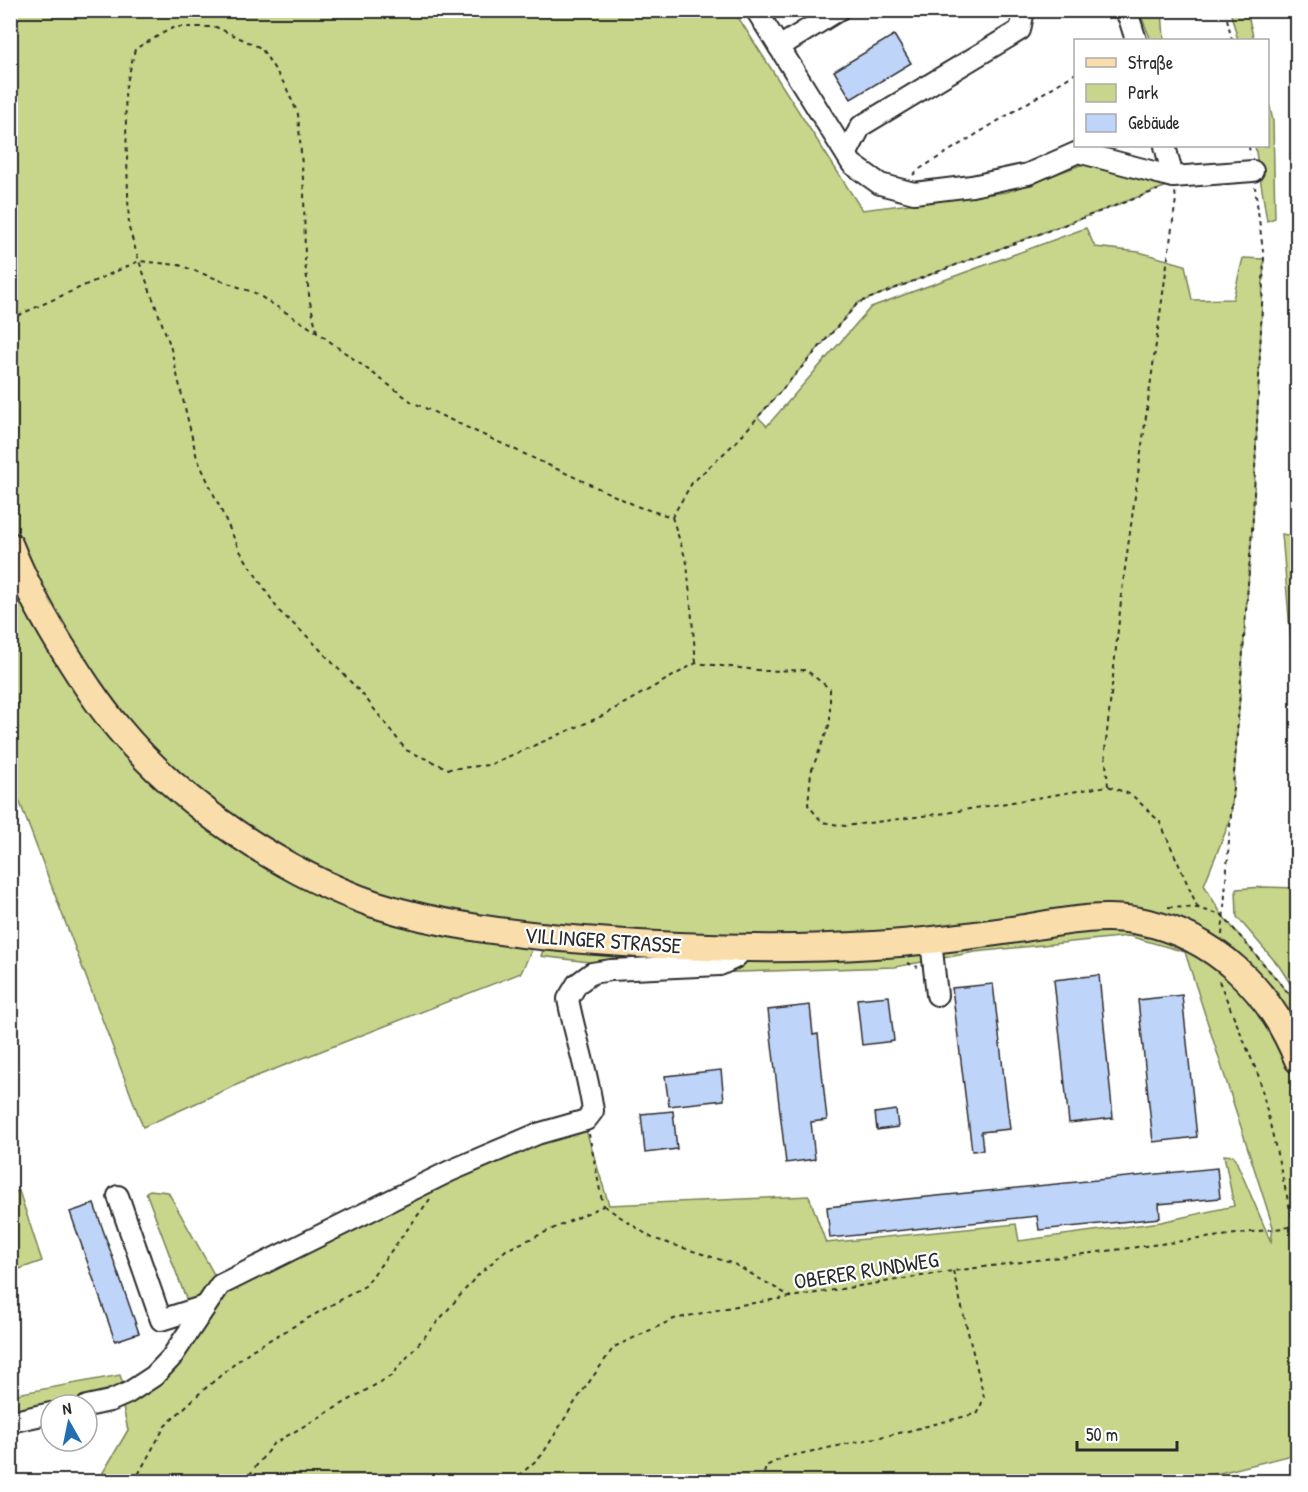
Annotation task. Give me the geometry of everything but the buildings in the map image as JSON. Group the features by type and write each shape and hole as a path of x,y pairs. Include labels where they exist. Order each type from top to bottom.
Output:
{"main road":[{"name":"VILLINGER STRASSE","path":"10,546 43,616 76,671 118,729 160,774 203,810 268,853 320,882 373,903 426,919 492,931 626,943 745,948 869,945 931,942 1099,918 1127,919 1166,928 1189,937 1216,952 1250,982 1265,999 1278,1018 1298,1060"}],"lane":[{"path":"756,10 852,164 880,184 914,193 972,186 1029,174 1082,149 1173,177 1253,171"},
{"path":"778,47 839,10"},
{"path":"847,153 861,126 1020,30 1024,10"},
{"path":"1124,10 1136,39"},
{"path":"1165,147 1173,177"},
{"path":"931,942 937,995"},
{"path":"99,1403 128,1393 154,1376 171,1358 220,1286 450,1171 537,1134 586,1120 593,1111 591,1097 568,999 577,984 592,973 610,970 720,965 735,958 745,948"},
{"path":"118,1196 161,1320 205,1306"},
{"path":"10,1422 39,1416"}],"path":[{"path":"1225,10 1232,39"},
{"path":"317,332 305,263 304,192 298,114 285,85 261,48 216,27 174,27 135,49 125,91 129,228 171,345 197,458 240,551 279,611 310,639 364,696 406,750 449,768 489,765 600,717 696,663 766,671 806,670 830,689 830,723 811,772 808,805 822,822 845,826 946,813 1108,786 1132,795 1160,822 1197,908"},
{"path":"901,190 918,170 1074,75"},
{"path":"1249,147 1264,271 1253,517 1222,915 1290,995 1298,1008"},
{"path":"696,663 687,563 672,517 692,483 737,441 858,303 929,274 1167,186 1173,177"},
{"path":"1108,786 1105,751 1123,583 1176,199 1173,177"},
{"path":"10,319 139,261 179,265 255,292 317,332 412,402 639,507 672,517"},
{"path":"1216,952 1217,976 1259,1077 1296,1226"},
{"path":"586,1120 603,1206 652,1238 734,1264 791,1297"},
{"path":"134,1482 165,1426 250,1351 365,1286 431,1198"},
{"path":"244,1482 273,1444 391,1376 475,1278 506,1250 603,1206"},
{"name":"OBERER RUNDWEG","path":"512,1482 542,1455 575,1402 614,1347 674,1319 791,1297 953,1271 1296,1226"},
{"path":"762,1482 766,1466 785,1457 904,1432 978,1413 984,1397 953,1271"}],"green space":[{"path":"11,11 734,11 862,210 1007,192 1086,163 1167,186 858,303 758,417 767,426 871,307 1086,228 1095,247 1139,252 1185,265 1192,300 1233,299 1243,258 1264,259 1253,517 1231,818 1204,885 1222,915 1290,995 1297,1013 1297,1471 1292,1455 1184,1482 98,1481 128,1430 123,1407 116,1394 99,1398 99,1393 39,1393 39,1409 11,1417 11,1395 120,1375 125,1390 188,1346 194,1320 146,1192 150,1190 168,1192 220,1285 537,1134 586,1130 609,1205 809,1196 826,1243 1016,1224 1019,1241 1161,1222 1234,1206 1224,1155 1234,1156 1271,1242 1273,1227 1185,952 1129,936 975,952 895,967 709,973 541,956 552,923 545,922 521,973 252,1078 143,1127 11,779"},
{"path":"1139,11 1162,11 1164,39 1151,39"},
{"path":"1230,11 1247,11 1254,39 1238,39"},
{"path":"1269,103 1273,121 1275,218 1267,221 1255,147 1269,147"},
{"path":"1282,534 1297,537 1297,714"},
{"path":"1297,888 1297,994 1279,966 1237,917 1236,889"},
{"path":"19,1191 42,1261 11,1272 11,1193"}]}
